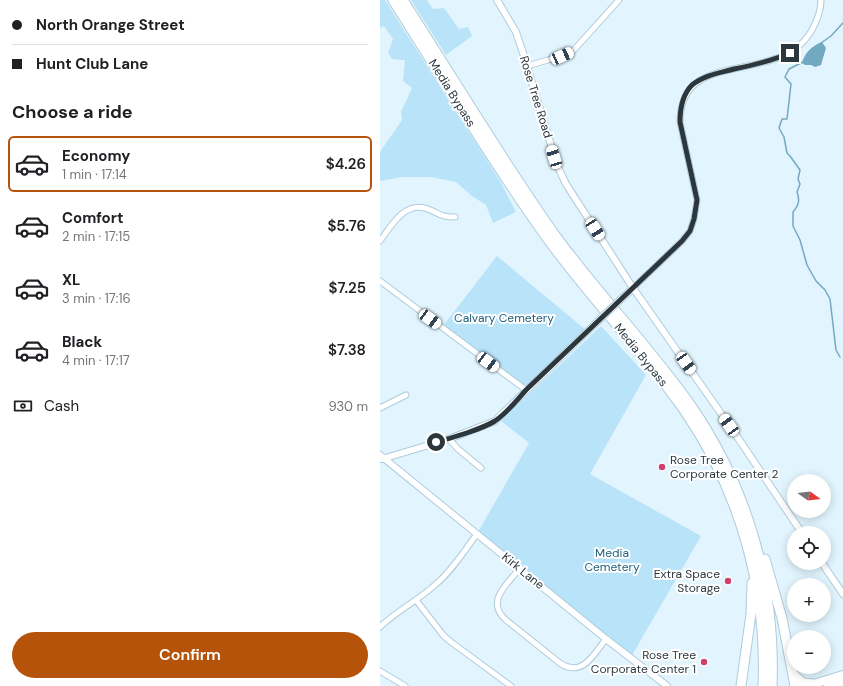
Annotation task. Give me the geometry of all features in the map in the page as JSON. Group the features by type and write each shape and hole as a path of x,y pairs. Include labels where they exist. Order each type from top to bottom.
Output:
{"highway":[{"name":"Media Bypass","path":"393,0 539,227 669,391 693,424 709,450 735,507 745,536 753,567 760,605 763,644 763,686"},
{"name":"Media Bypass","path":"403,0 542,217 574,260 691,405 716,446 743,504 758,549 767,596 772,644 772,686"},
{"path":"743,504 764,553 780,605 787,642"},
{"path":"741,686 752,600 751,578 745,536"},
{"path":"793,674 803,683 810,685"},
{"path":"793,674 795,686"}],"main road":[{"path":"810,685 843,675"},
{"path":"828,686 843,682"}],"street":[{"name":"Rose Tree Road","path":"496,0 516,32 559,172 633,288 734,432 797,526"},
{"path":"527,66 574,51 619,0"},
{"path":"381,458 449,439 495,421 682,241 690,231 694,219 697,200 680,122 680,109 684,97 691,86 699,80 711,75 778,58 792,52 802,44 811,31 818,18 821,0"},
{"path":"380,241 398,216 408,209 417,207 427,208 445,217 455,218"},
{"path":"380,281 526,390"},
{"path":"380,408 406,395"},
{"path":"449,439 458,449 481,468"},
{"name":"Kirk Lane","path":"381,458 606,639 667,686"},
{"path":"380,627 444,577 476,534"},
{"path":"519,569 500,593 497,600 498,608 501,615 542,649 566,667 576,668 587,662 606,639"},
{"path":"827,570 843,594"},
{"path":"416,600 450,642 511,686"},
{"path":"380,671 405,686"}],"green space":[{"path":"380,0 385,0 500,181 516,212 493,223 486,205 472,196 456,182 431,177 402,177 380,181 380,152 402,120 401,112 412,88 403,81 405,60 392,59 388,53 393,39 384,26 380,28"},
{"path":"411,0 427,0 433,9 444,8 459,29 468,27 472,36 446,55"},
{"name":"Calvary Cemetery","path":"497,256 586,330 529,384 522,385 443,326"},
{"name":"Media Cemetery","path":"601,326 646,375 590,474 701,536 631,657 478,532 529,443 501,421"}],"shaded area":[{"path":"822,42 826,48 821,65 815,67 802,63 809,50"}],"waterway":[{"path":"821,43 831,36 843,23"},
{"path":"803,62 789,69 785,77 791,84 787,119 782,119 779,128 784,137 787,153 800,170 798,179 800,184 797,192 798,202 797,207 793,212 793,226 800,240 807,265 816,281 825,290 830,299 836,350 840,357"}],"place":[{"name":"Rose Tree Corporate Center 2","path":"662,467"},
{"name":"Extra Space Storage","path":"728,581"},
{"name":"Rose Tree Corporate Center 1","path":"704,662"}],"route":[{"path":"436,442 449,439 481,427 495,421 504,414 526,390 682,241 690,231 694,219 697,200 680,122 680,109 684,97 691,86 699,80 711,75 767,62 790,53"}]}
